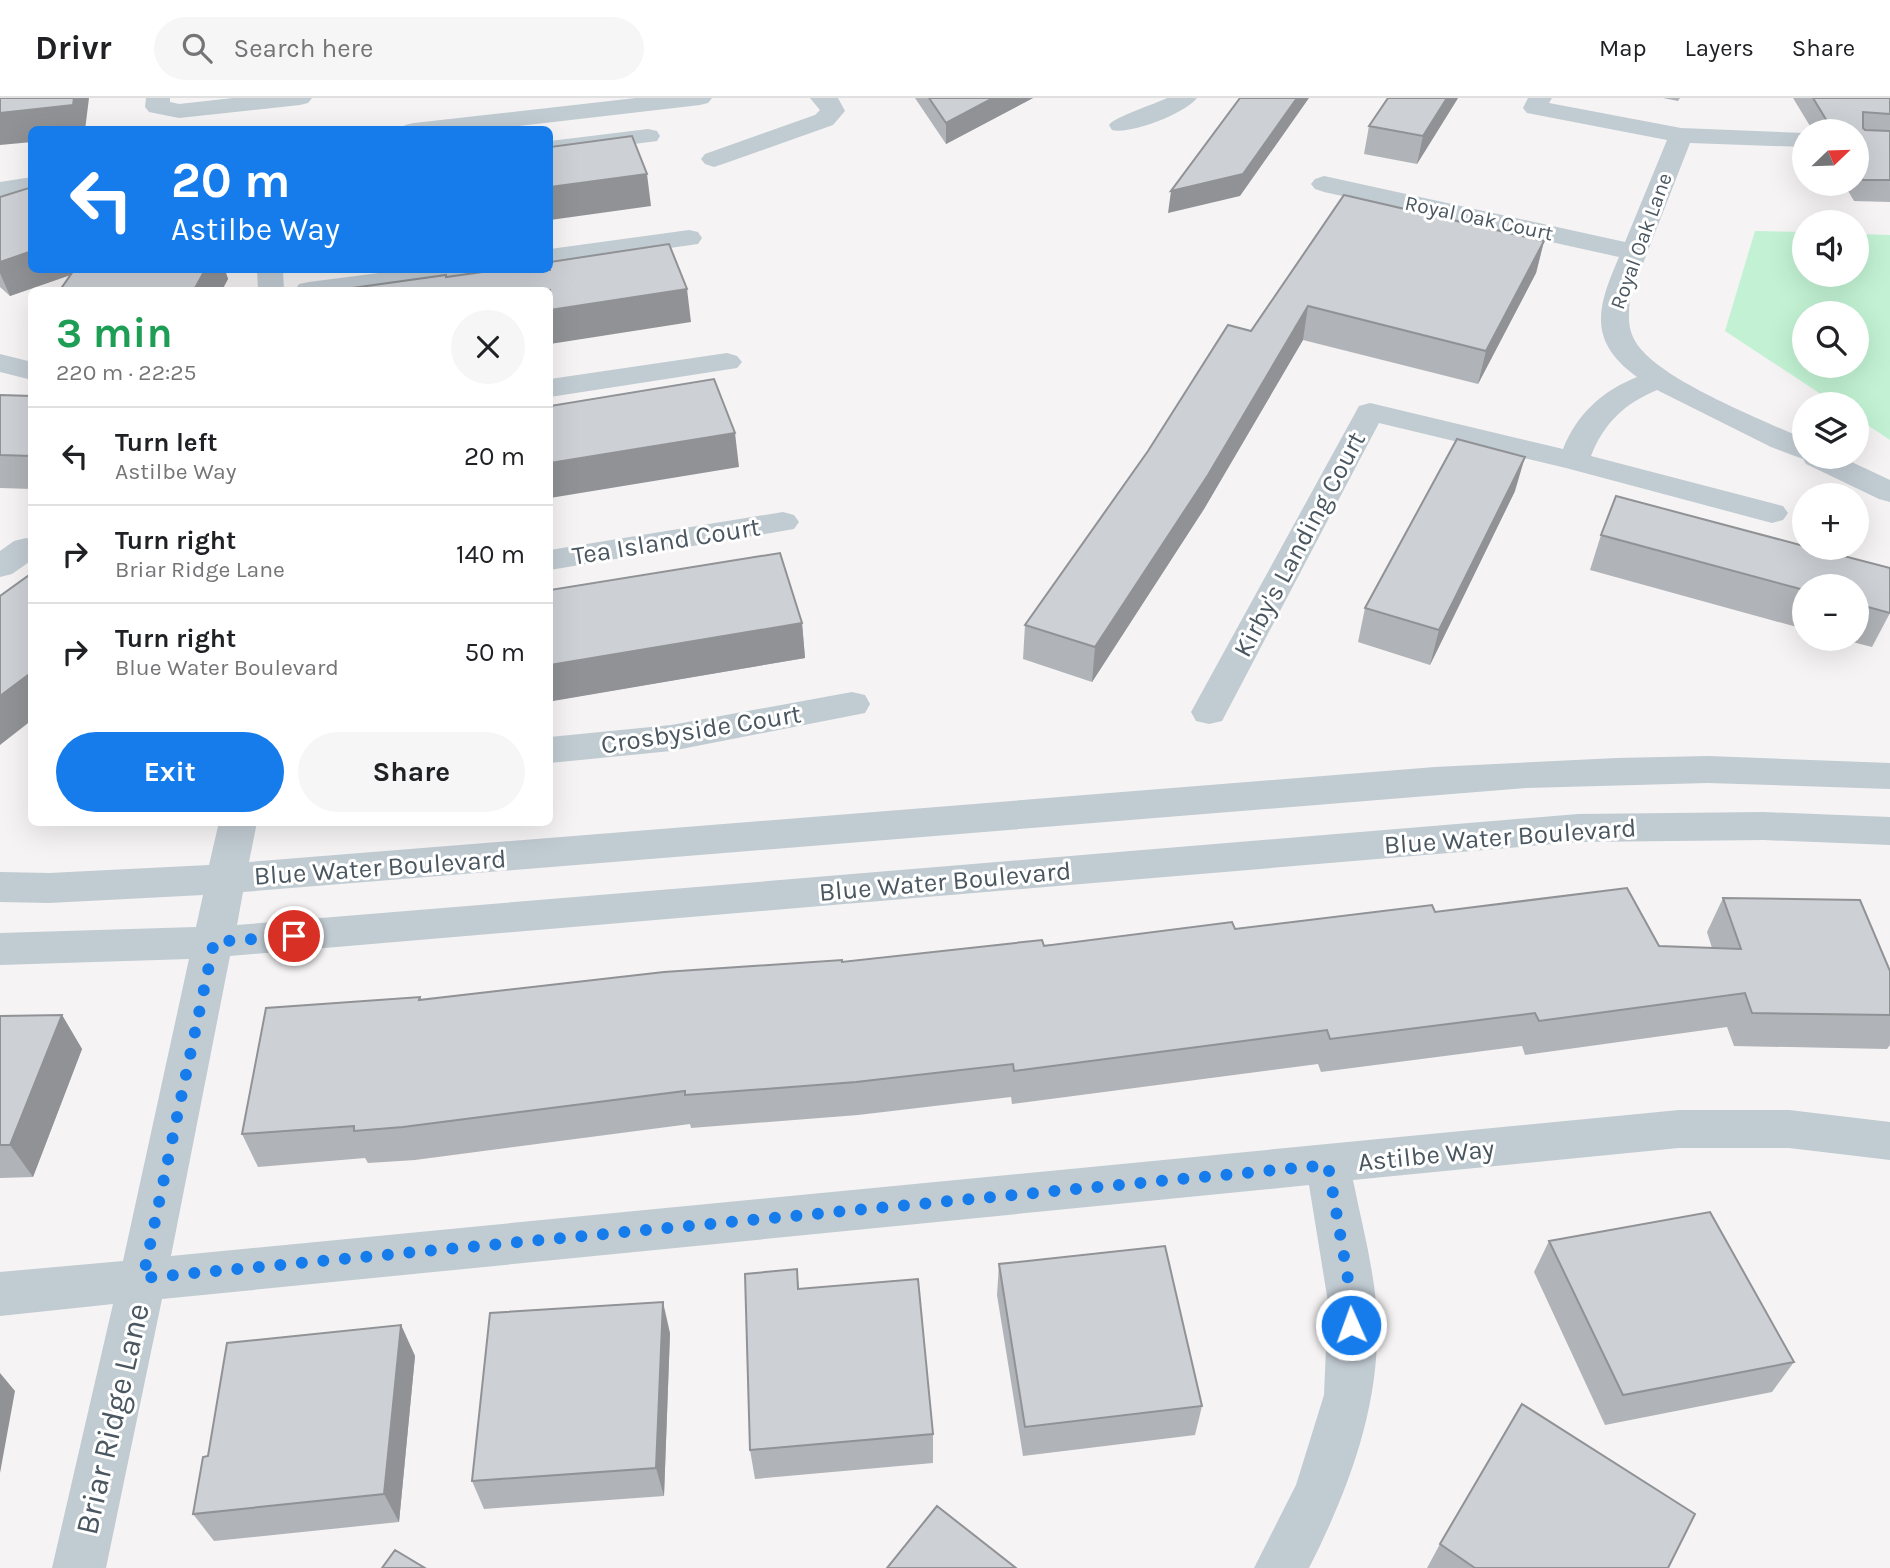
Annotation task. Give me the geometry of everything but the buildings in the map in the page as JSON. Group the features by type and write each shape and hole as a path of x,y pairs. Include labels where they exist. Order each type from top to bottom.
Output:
{"street":[{"path":"158,98 157,107 179,111 300,98"},
{"path":"422,126 441,117 700,98"},
{"path":"713,159 824,120 833,111 829,103 822,98"},
{"path":"1121,125 1154,114 1185,98"},
{"path":"1540,98 1535,108 1681,135 1792,140"},
{"name":"Royal Oak Lane","path":"1681,135 1612,315 1616,335 1632,357 1657,380 1792,444"},
{"path":"553,148 648,136"},
{"name":"Royal Oak Court","path":"1324,184 1634,252"},
{"path":"0,191 28,186"},
{"path":"553,257 689,238"},
{"path":"332,287 437,273"},
{"path":"553,388 727,362"},
{"path":"0,363 28,370"},
{"path":"1574,461 1581,439 1598,414 1625,392 1657,380"},
{"name":"Kirby's Landing Court","path":"1209,712 1370,412 1574,461 1772,513"},
{"path":"1842,469 1890,492"},
{"name":"Tea Island Court","path":"553,560 783,522"},
{"name":"Crosbyside Court","path":"553,750 671,738 852,704"},
{"name":"Blue Water Boulevard","path":"0,887 49,888 226,879 1354,787 1591,771 1736,770 1890,776"},
{"name":"Briar Ridge Lane","path":"79,1568 143,1278 237,826"},
{"name":"Blue Water Boulevard","path":"0,949 214,942 1578,828 1764,826 1890,831"},
{"name":"Astilbe Way","path":"0,1293 1679,1129 1789,1129 1890,1141"},
{"path":"1281,1568 1320,1494 1349,1395 1352,1302 1328,1165"}],"green space":[{"path":"1755,231 1792,232 1792,287 1869,287 1869,234 1890,235 1890,440 1869,426 1869,392 1818,392 1796,378 1869,378 1869,301 1792,301 1792,375 1725,331"}],"route":[{"path":"294,936 214,942 143,1278 1328,1165 1352,1302 1351,1325"}]}
